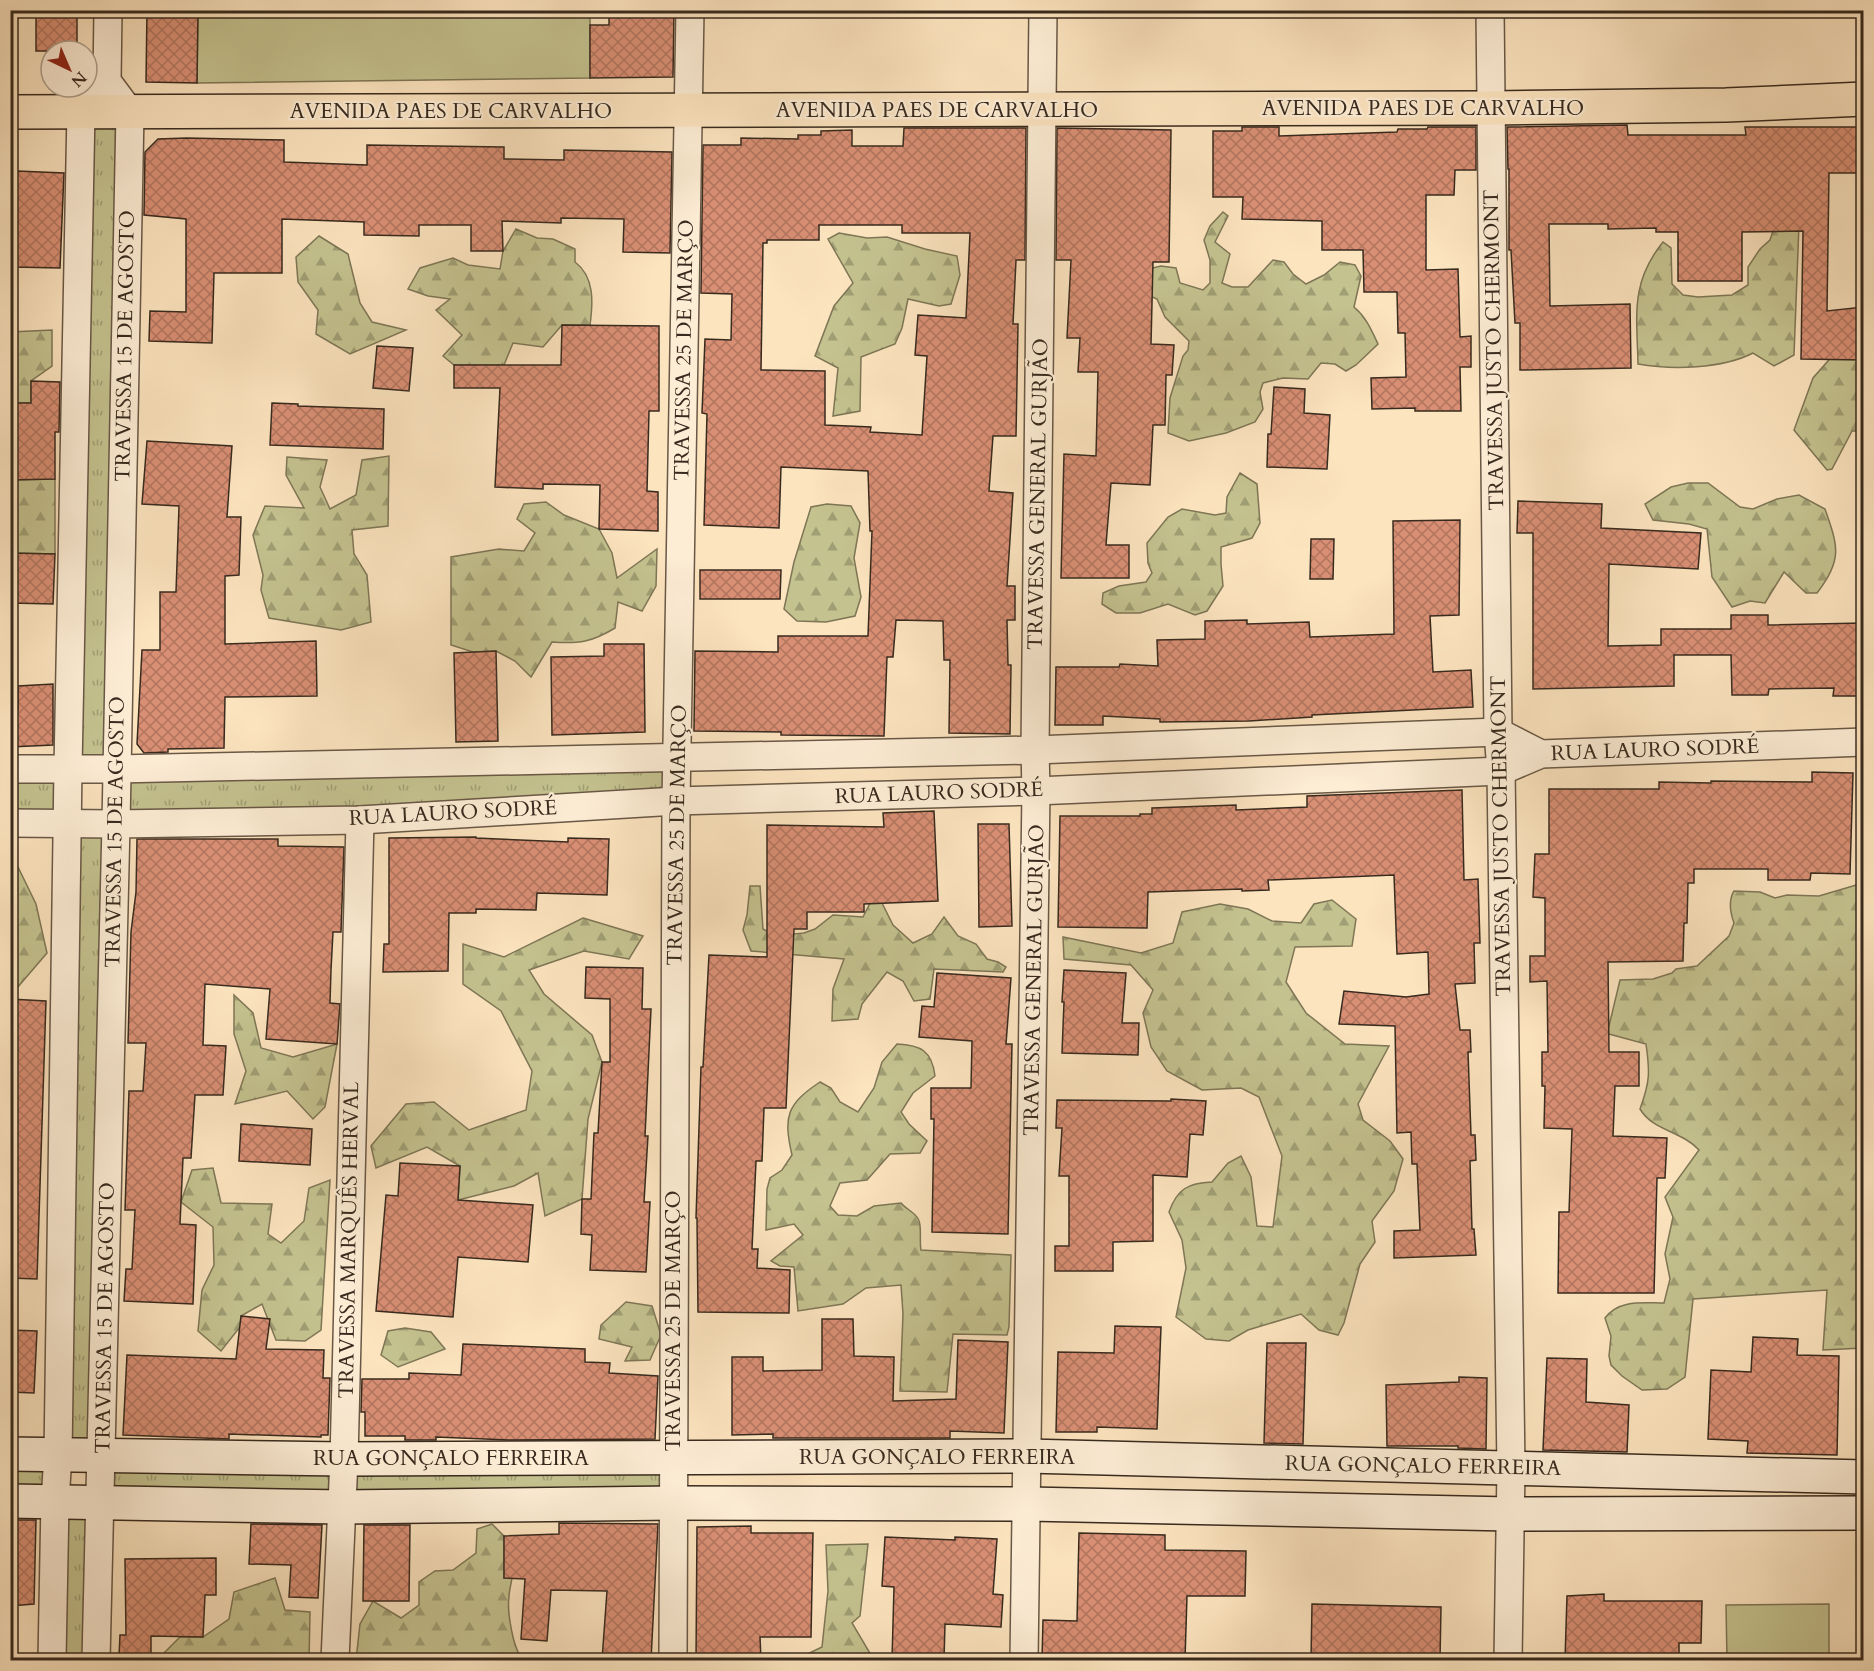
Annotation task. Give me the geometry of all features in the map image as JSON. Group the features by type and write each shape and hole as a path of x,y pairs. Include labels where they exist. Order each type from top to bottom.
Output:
{"main road":[{"name":"AVENIDA PAES DE CARVALHO","path":"10,112 1492,108 1726,105 1863,99"}],"street":[{"path":"52,1660 58,1455 81,111 106,81 108,10"},
{"name":"TRAVESSA 25 DE MARÇO","path":"673,1660 676,801 690,10"},
{"name":"TRAVESSA GENERAL GURJÃO","path":"1024,1660 1028,1504 1043,10"},
{"name":"TRAVESSA JUSTO CHERMONT","path":"1491,10 1498,732 1512,1468 1508,1660"},
{"path":"106,81 130,112"},
{"name":"TRAVESSA 15 DE AGOSTO","path":"96,1660 130,112"},
{"path":"1498,732 1541,754"},
{"name":"RUA LAURO SODRÉ","path":"10,769 116,769 1035,750 1498,732"},
{"name":"RUA LAURO SODRÉ","path":"10,823 116,824 360,819 676,801 1036,791 1500,771 1541,754 1863,742"},
{"name":"TRAVESSA MARQUÊS HERVAL","path":"335,1660 344,1459 360,819"},
{"name":"RUA GONÇALO FERREIRA","path":"10,1454 344,1459 1027,1456 1863,1477"},
{"path":"10,1501 342,1507 674,1503 1028,1504 1510,1514 1863,1514"}],"green space":[{"path":"198,11 590,11 590,78 197,83"},
{"path":"81,111 130,112 116,769 69,768 69,822 11,823 10,769 68,768"},
{"path":"1800,198 1794,355 1774,366 1753,353 1727,362 1697,367 1638,364 1637,315 1640,286 1652,257 1663,242 1671,248 1672,284 1683,295 1698,297 1732,295 1748,285 1748,267 1760,249 1770,240 1777,219"},
{"path":"1223,212 1228,216 1215,242 1230,254 1222,283 1232,287 1248,287 1273,260 1284,262 1293,274 1306,284 1324,275 1340,262 1355,265 1361,276 1354,307 1365,319 1378,344 1356,365 1346,371 1335,364 1321,363 1308,379 1283,378 1263,383 1260,392 1263,409 1255,422 1226,433 1189,441 1168,433 1170,398 1183,356 1188,350 1189,341 1165,317 1157,299 1139,291 1135,272 1161,266 1176,268 1180,283 1203,290 1210,283 1210,260 1204,240 1210,226"},
{"path":"516,229 537,238 553,239 575,249 575,262 586,275 591,291 590,325 562,325 543,347 513,343 504,365 454,365 443,356 462,335 436,310 450,299 428,296 408,289 420,268 453,258 468,265 500,269 503,251"},
{"path":"839,233 867,238 887,237 957,256 960,275 951,304 939,306 908,299 902,328 895,344 861,357 860,411 833,416 838,368 815,356 834,306 853,283 828,239"},
{"path":"319,236 348,254 360,303 372,322 406,330 350,354 316,334 318,310 298,282 296,257"},
{"path":"52,330 52,366 31,381 31,403 11,403 10,332"},
{"path":"1850,336 1863,359 1863,431 1852,431 1832,469 1827,470 1794,430 1813,378"},
{"path":"389,456 388,526 352,530 354,554 367,575 371,622 341,630 269,618 261,590 263,575 253,535 265,506 304,508 286,475 287,457 327,460 320,487 330,509 356,495 362,460"},
{"path":"1240,473 1257,484 1260,523 1252,538 1221,547 1223,586 1207,611 1195,615 1168,604 1140,613 1116,613 1102,604 1103,593 1119,586 1146,582 1152,573 1148,563 1147,543 1168,517 1182,509 1215,515 1226,513 1227,497"},
{"path":"55,479 55,554 11,553 11,480"},
{"path":"1688,483 1708,483 1740,507 1753,509 1777,499 1799,495 1825,509 1833,533 1836,552 1831,571 1817,593 1806,593 1784,572 1765,603 1750,601 1732,607 1712,577 1707,529 1689,524 1653,520 1645,504 1671,487"},
{"path":"546,502 564,515 599,529 612,553 617,578 657,549 656,586 642,611 618,602 615,628 607,633 585,641 552,642 531,677 515,661 496,651 473,652 451,645 451,557 499,549 524,551 535,533 517,519 524,504"},
{"path":"827,504 851,506 860,523 854,558 861,597 855,616 826,622 797,621 784,609 794,562 811,507"},
{"path":"677,757 676,801 116,824 102,1455 673,1457 674,1503 101,1502 102,1456 58,1455 69,822 116,823 116,769"},
{"path":"11,864 18,867 36,904 47,953 11,995"},
{"path":"1863,883 1863,1348 1823,1350 1827,1290 1693,1299 1685,1377 1667,1389 1642,1390 1611,1365 1609,1356 1611,1336 1605,1318 1624,1305 1664,1303 1670,1279 1665,1254 1673,1217 1665,1197 1699,1150 1652,1122 1640,1109 1648,1077 1646,1044 1609,1034 1604,1030 1609,1026 1620,980 1653,979 1672,973 1676,969 1697,966 1729,936 1734,923 1730,907 1734,891 1760,892 1775,898 1787,895 1819,896"},
{"path":"750,886 760,886 763,929 775,936 804,933 815,929 833,915 863,917 874,895 880,899 893,925 913,943 932,934 944,917 958,936 976,944 987,959 1006,967 1003,972 934,969 930,999 914,1001 903,981 887,972 862,1004 858,1019 832,1021 833,989 844,959 751,951 743,930"},
{"path":"1332,900 1356,919 1352,946 1295,947 1286,982 1306,1013 1345,1044 1389,1046 1358,1104 1363,1120 1390,1141 1403,1159 1394,1191 1372,1221 1375,1242 1360,1264 1344,1323 1338,1335 1319,1330 1301,1314 1248,1330 1229,1341 1206,1339 1176,1317 1186,1268 1182,1240 1169,1212 1172,1204 1184,1189 1196,1184 1212,1182 1228,1163 1241,1156 1251,1177 1257,1226 1273,1227 1282,1156 1259,1097 1241,1088 1202,1090 1167,1071 1151,1047 1143,1013 1153,990 1131,965 1064,959 1063,937 1141,953 1173,943 1182,912 1220,904 1248,909 1272,921 1301,923 1314,904"},
{"path":"583,918 643,936 629,959 584,951 529,970 544,994 592,1035 602,1062 588,1119 582,1199 545,1216 538,1173 514,1186 458,1200 460,1166 427,1147 376,1168 371,1146 406,1104 434,1102 469,1130 526,1110 532,1071 501,1011 463,984 463,944 504,957"},
{"path":"234,995 253,1013 261,1048 293,1057 337,1044 325,1107 313,1119 287,1091 235,1104 246,1071 234,1034"},
{"path":"897,1044 913,1046 924,1051 933,1067 935,1076 913,1093 901,1112 909,1124 927,1141 920,1153 890,1154 867,1180 840,1183 830,1206 838,1215 857,1216 874,1206 901,1203 918,1219 921,1250 1011,1255 1007,1335 953,1334 947,1392 900,1391 903,1314 901,1285 866,1288 843,1304 798,1311 794,1267 780,1266 771,1261 803,1235 794,1224 766,1230 767,1189 770,1178 782,1170 792,1155 788,1121 794,1104 820,1082 831,1088 840,1102 858,1112 874,1088 882,1062"},
{"path":"213,1168 221,1203 272,1204 268,1234 281,1243 304,1221 309,1188 330,1180 321,1330 305,1341 276,1340 262,1304 241,1316 240,1327 221,1351 198,1331 202,1290 214,1265 213,1227 181,1202 192,1170"},
{"path":"626,1302 652,1306 661,1335 650,1360 625,1361 632,1347 599,1339 601,1325"},
{"path":"405,1328 431,1332 445,1349 398,1367 381,1355 388,1331"},
{"path":"10,1454 58,1455 55,1501 101,1502 96,1660 52,1660 55,1502 11,1501"},
{"path":"492,1524 504,1536 504,1578 512,1578 509,1592 510,1621 517,1649 524,1660 356,1660 360,1624 373,1601 401,1618 419,1605 419,1582 435,1571 453,1570 476,1553 477,1529"},
{"path":"868,1544 860,1616 852,1623 874,1660 795,1660 822,1647 828,1591 826,1545"},
{"path":"275,1578 285,1610 310,1612 309,1660 157,1660 180,1637 203,1637 229,1619 234,1592"},
{"path":"1829,1604 1829,1660 1727,1660 1726,1605"}],"building":[{"path":"36,10 77,10 77,39 39,39 39,51 36,51"},
{"path":"147,10 198,10 197,83 146,82"},
{"path":"634,10 674,10 673,77 590,78 590,25 609,25 609,13"},
{"path":"1627,125 1628,135 1746,135 1745,127 1863,127 1863,173 1829,173 1827,311 1863,307 1863,360 1801,359 1803,231 1742,232 1742,281 1678,281 1678,232 1656,232 1656,228 1608,229 1608,224 1549,224 1550,306 1630,304 1631,368 1520,370 1520,323 1515,323 1511,250 1509,250 1507,127"},
{"path":"1242,127 1279,127 1279,136 1397,132 1398,129 1427,129 1428,127 1476,127 1476,170 1455,170 1454,195 1426,195 1426,270 1458,269 1460,337 1471,336 1471,367 1460,367 1461,411 1415,411 1415,408 1372,409 1371,378 1406,377 1405,333 1398,333 1397,292 1364,292 1363,250 1322,250 1322,221 1242,219 1243,197 1213,197 1213,131 1242,131"},
{"path":"904,128 1026,128 1025,260 1016,260 1013,324 1018,324 1016,436 993,436 989,491 1013,493 1007,586 1015,586 1015,620 1007,620 1008,665 1011,665 1010,734 949,733 950,660 944,660 943,621 896,620 893,657 887,657 884,736 694,731 695,651 778,652 778,636 868,636 872,531 870,531 868,471 781,467 779,528 704,525 707,414 702,413 705,339 731,340 732,294 701,293 703,145 741,145 741,138 798,139 798,135 821,135 821,131 852,130 852,146 903,146","holes":["819,225 902,225 902,233 970,233 966,318 918,315 915,355 927,356 922,435 870,432 871,427 825,425 825,371 761,370 763,243 767,243 767,240 819,240"]},
{"path":"1057,128 1171,130 1169,262 1153,262 1151,344 1174,345 1172,375 1166,375 1165,425 1153,425 1150,485 1111,483 1106,545 1129,545 1129,578 1061,578 1064,454 1096,456 1098,372 1078,372 1080,338 1067,338 1071,260 1056,260"},
{"path":"158,139 284,140 284,162 367,165 367,145 504,147 504,159 564,160 564,150 672,152 670,253 623,252 624,219 561,218 561,223 502,221 503,251 471,251 471,225 419,225 419,236 364,235 364,222 282,219 282,273 214,273 212,343 149,341 150,311 186,312 186,219 144,215 145,152"},
{"path":"17,171 64,173 60,268 13,267"},
{"path":"562,325 659,326 659,411 649,411 647,491 658,492 658,531 599,529 600,485 543,484 543,489 495,487 500,388 454,388 454,365 561,365"},
{"path":"377,346 413,348 409,391 373,388"},
{"path":"31,381 60,382 59,432 55,432 55,479 10,480 10,403 31,403"},
{"path":"1274,387 1305,389 1304,413 1330,415 1327,469 1267,467 1268,434 1271,434"},
{"path":"272,403 384,409 383,449 270,445"},
{"path":"147,441 232,446 227,517 241,517 239,575 225,576 225,644 316,641 317,696 225,697 224,748 168,749 168,752 144,753 137,744 142,650 160,650 160,592 176,592 179,506 142,504"},
{"path":"1518,501 1602,504 1601,528 1701,533 1698,569 1609,564 1608,646 1661,645 1661,629 1731,629 1731,615 1768,615 1768,625 1863,623 1863,696 1833,696 1834,688 1769,689 1768,695 1732,695 1731,655 1674,655 1674,686 1533,689 1533,533 1517,533"},
{"path":"1460,520 1459,615 1430,616 1433,672 1471,670 1473,707 1312,715 1312,717 1249,721 1160,722 1160,719 1103,716 1103,725 1055,725 1056,667 1119,667 1120,664 1158,666 1157,640 1205,639 1205,621 1247,620 1247,624 1309,622 1310,637 1394,634 1393,521"},
{"path":"1311,539 1334,539 1333,579 1310,579"},
{"path":"10,553 55,554 53,604 10,603"},
{"path":"700,570 781,570 780,599 700,599"},
{"path":"604,644 644,644 645,732 552,735 551,657 604,656"},
{"path":"496,651 498,741 456,742 454,653"},
{"path":"53,684 53,745 10,747 10,710 18,710 18,686"},
{"path":"1812,772 1853,773 1850,874 1811,873 1810,880 1768,880 1768,869 1694,869 1694,883 1688,883 1683,961 1608,962 1609,1052 1639,1052 1639,1086 1615,1086 1613,1136 1667,1138 1665,1178 1657,1178 1654,1293 1558,1293 1559,1212 1569,1212 1572,1129 1544,1128 1545,1086 1542,1086 1542,1052 1548,1052 1547,981 1530,982 1530,956 1545,956 1545,898 1533,897 1535,854 1549,854 1549,789 1659,789 1659,782 1812,782"},
{"path":"1462,790 1464,880 1478,879 1480,943 1474,943 1475,983 1455,984 1460,1030 1470,1030 1471,1052 1468,1052 1471,1135 1475,1135 1476,1160 1470,1161 1472,1229 1474,1229 1476,1255 1394,1258 1394,1231 1420,1230 1417,1164 1412,1164 1411,1132 1397,1133 1395,1026 1339,1024 1344,991 1406,997 1429,994 1428,952 1397,954 1394,875 1268,880 1269,890 1148,892 1147,928 1058,927 1060,816 1140,816 1140,814 1152,814 1152,808 1236,805 1236,810 1307,807 1307,796"},
{"path":"934,811 938,901 864,904 864,912 807,912 807,929 794,929 786,1108 764,1108 762,1161 756,1161 752,1249 758,1249 757,1268 790,1270 789,1313 698,1312 696,1218 701,1067 703,1067 709,955 767,957 767,825 884,827 883,813"},
{"path":"978,824 1009,824 1012,926 979,927"},
{"path":"476,837 568,842 568,838 609,839 607,895 537,893 536,910 476,909 476,913 449,913 448,971 383,972 384,944 389,944 389,838"},
{"path":"137,839 278,839 278,846 344,847 341,932 333,932 331,970 330,1003 340,1004 337,1044 266,1039 270,989 205,984 203,1045 226,1046 223,1095 195,1095 191,1158 183,1158 180,1224 196,1225 193,1304 124,1301 126,1269 132,1269 135,1210 125,1210 129,1091 143,1091 146,1043 128,1043 131,932 136,892"},
{"path":"586,967 643,968 642,1009 651,1009 645,1136 648,1136 644,1202 650,1202 646,1272 590,1270 592,1235 581,1234 582,1199 591,1199 594,1133 598,1133 602,1062 610,1062 610,999 585,998"},
{"path":"1064,970 1126,973 1122,1023 1139,1023 1138,1055 1062,1053"},
{"path":"937,973 1011,978 1006,1044 1012,1044 1008,1234 932,1232 934,1119 931,1119 931,1088 971,1088 972,1041 919,1037 922,1006 934,1007"},
{"path":"10,999 46,1001 37,1279 10,1278"},
{"path":"1171,1099 1206,1101 1203,1135 1190,1134 1187,1177 1153,1175 1153,1241 1113,1242 1113,1271 1055,1271 1055,1246 1069,1246 1069,1176 1059,1176 1062,1128 1056,1128 1057,1100 1171,1101"},
{"path":"241,1124 312,1129 310,1165 239,1161"},
{"path":"400,1163 460,1166 458,1200 533,1205 528,1262 458,1257 453,1317 376,1311 386,1195 398,1196"},
{"path":"241,1316 270,1319 266,1349 324,1350 323,1378 330,1378 328,1435 321,1435 321,1437 229,1434 229,1439 123,1435 127,1355 236,1359"},
{"path":"822,1319 853,1319 854,1356 894,1357 893,1401 956,1399 958,1340 1008,1342 1004,1433 950,1431 950,1438 773,1438 773,1434 732,1435 732,1357 763,1357 763,1371 822,1370"},
{"path":"1115,1326 1161,1327 1157,1429 1097,1427 1097,1432 1056,1432 1058,1352 1114,1353"},
{"path":"10,1330 37,1331 34,1393 10,1392"},
{"path":"1753,1337 1798,1339 1797,1355 1839,1356 1837,1455 1747,1453 1748,1441 1708,1439 1711,1370 1751,1372"},
{"path":"1267,1343 1306,1343 1303,1444 1264,1443"},
{"path":"463,1344 585,1349 585,1362 610,1363 609,1373 658,1376 655,1439 509,1440 436,1437 436,1440 405,1440 405,1436 365,1436 365,1412 361,1412 362,1379 409,1379 409,1373 461,1375"},
{"path":"1547,1358 1587,1359 1586,1402 1629,1405 1627,1452 1543,1450"},
{"path":"1459,1377 1487,1378 1486,1449 1458,1448 1458,1446 1387,1446 1386,1385 1459,1382"},
{"path":"10,1520 36,1520 34,1604 10,1606"},
{"path":"559,1523 658,1524 651,1660 602,1660 607,1591 551,1590 547,1641 521,1639 525,1579 504,1578 504,1536 559,1534"},
{"path":"251,1524 322,1525 318,1598 289,1597 291,1565 249,1564"},
{"path":"364,1525 410,1525 409,1601 363,1601"},
{"path":"751,1526 751,1533 813,1533 811,1637 760,1637 761,1660 696,1660 697,1527"},
{"path":"1079,1533 1165,1535 1165,1550 1246,1551 1245,1596 1187,1596 1185,1660 1042,1660 1043,1620 1077,1621"},
{"path":"885,1537 997,1539 993,1594 1003,1595 1001,1627 945,1624 944,1660 892,1660 894,1587 882,1586"},
{"path":"216,1558 216,1595 205,1595 203,1637 151,1636 151,1658 119,1657 120,1635 126,1635 125,1559"},
{"path":"1604,1594 1604,1601 1702,1601 1701,1643 1679,1643 1679,1660 1565,1660 1567,1596"},
{"path":"1312,1604 1441,1607 1440,1660 1311,1660"}]}
